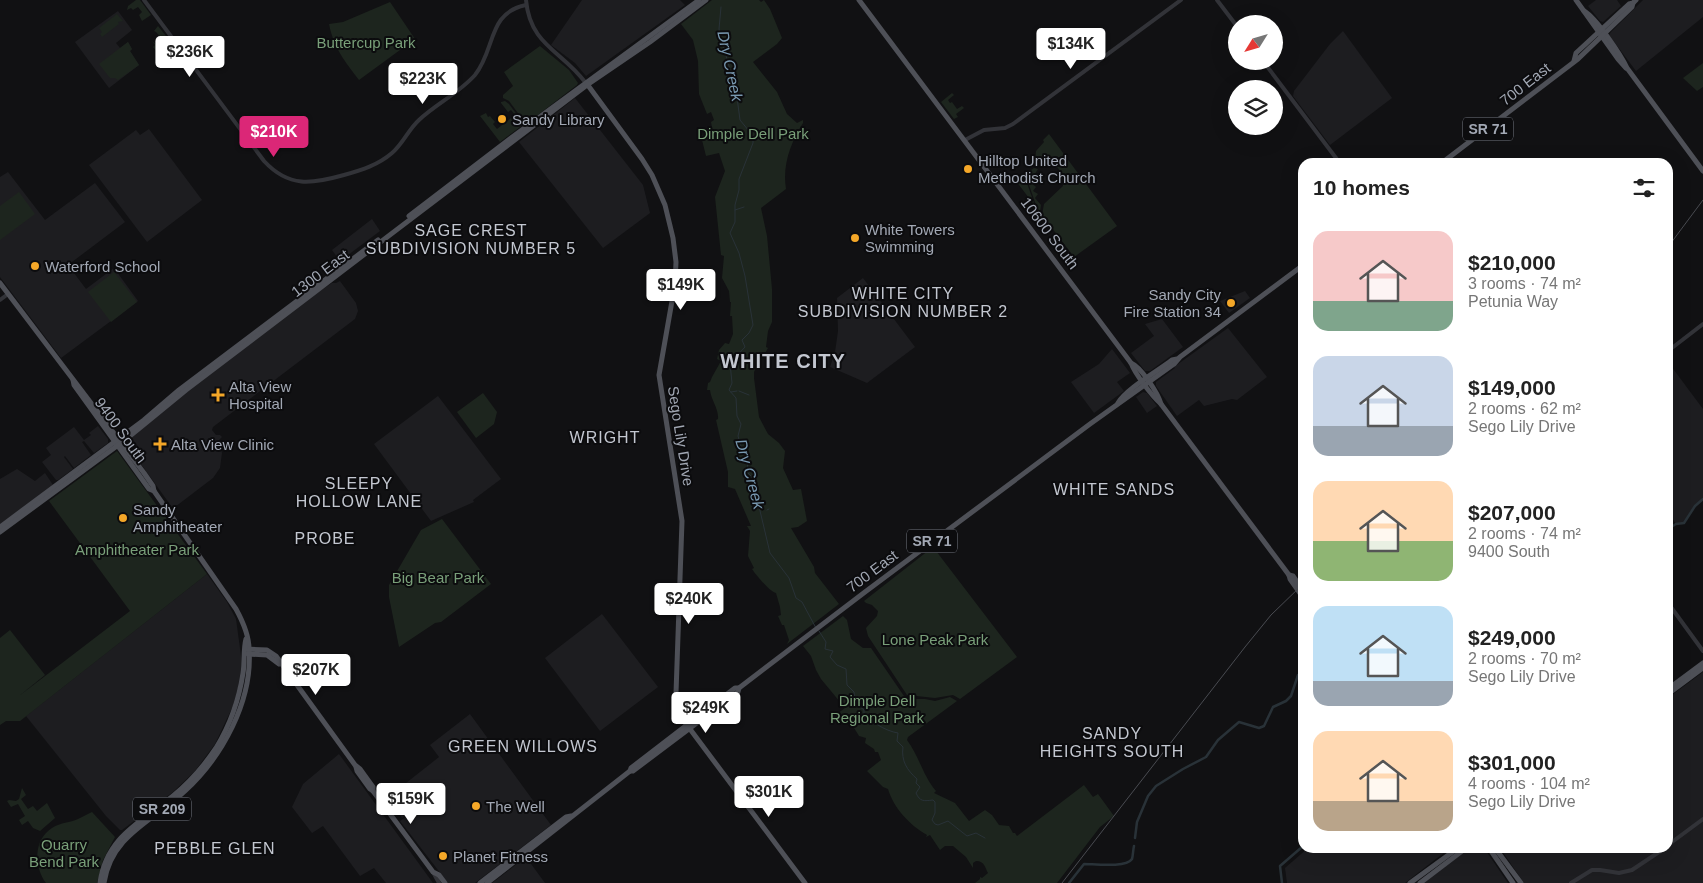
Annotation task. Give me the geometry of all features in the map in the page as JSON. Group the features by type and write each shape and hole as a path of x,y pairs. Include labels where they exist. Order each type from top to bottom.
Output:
{"main road":[{"name":"1300 East","path":"0,532 118,442 194,378 699,0"},
{"name":"1300 East","path":"586,84 611,69 706,0"},
{"name":"10600 South","path":"858,0 965,140 1131,363 1132,367 1146,382 1289,575 1298,590"},
{"path":"1576,0 1584,12 1590,16 1620,62 1627,68 1703,170"},
{"name":"700 East","path":"1448,158 1541,89 1574,61 1576,54 1601,33 1629,4 1635,2"},
{"path":"611,69 621,58"},
{"name":"Sego Lily Drive","path":"586,84 652,175 665,206 673,238 676,262 675,284 659,375 682,521 676,699 679,713 805,883"},
{"name":"700 East","path":"487,883 630,771 633,771 688,727 738,692 739,688 1117,404 1172,360 1178,359 1298,269"},
{"name":"9400 South","path":"0,283 77,383 149,488 154,491 234,605 243,625 247,651"},
{"name":"1300 East","path":"0,527 118,442"},
{"name":"10600 South","path":"1289,575 1293,576 1298,583"},
{"path":"247,651 266,655 281,665 356,767 360,769 373,787 373,791 433,872 439,875 445,883"},
{"name":"SR 209","path":"100,883 108,856 120,833 142,815 157,808 192,778 211,755 231,719 240,692 247,651"},
{"name":"SR 209","path":"104,883 110,861 124,840 194,782 227,738 241,702 247,678 247,651"},
{"path":"1673,685 1703,663"},
{"path":"1673,690 1703,668"},
{"path":"110,861 120,833 154,815"},
{"name":"700 East","path":"480,883 566,817 572,816"},
{"path":"1410,883 1451,853"},
{"path":"1420,883 1459,853"},
{"path":"1492,853 1513,883"},
{"path":"1499,853 1520,883"}],"street":[{"path":"144,0 269,166 278,174 290,180 302,182 322,181 376,164 396,149 419,120 469,82 486,58 501,18 513,9 526,5"},
{"name":"Sego Lily Drive","path":"526,0 531,22 542,41 571,65 586,84"},
{"path":"965,140 984,130 1005,128 1013,124 1181,0"},
{"path":"1217,0 1228,15"},
{"path":"1270,70 1336,158"},
{"path":"0,300 8,294"},
{"path":"1673,346 1703,324"},
{"path":"1673,610 1703,651"},
{"path":"1673,841 1703,819"},
{"path":"1571,883 1582,875 1595,870 1619,872 1632,870 1656,853"},
{"path":"433,872 439,883"}],"shaded area":[{"path":"582,0 680,0 685,5 586,76 575,63 551,45"},
{"path":"1596,0 1617,0 1621,6 1603,22 1600,21 1588,6"},
{"path":"1643,0 1703,0 1703,17 1636,71 1609,35"},
{"path":"118,11 132,30 116,43 120,48 128,42 132,49 130,51 139,65 109,88 75,42"},
{"path":"1343,31 1392,98 1330,145 1293,96 1294,91 1330,44"},
{"path":"575,98 643,185 650,213 603,248 519,142"},
{"path":"149,129 202,200 147,242 89,165 136,130 140,135"},
{"name":"Waterford School","path":"8,172 45,220 95,183 125,222 68,265 86,289 114,268 138,301 61,358 0,277 0,177"},
{"path":"372,219 380,231 340,261 332,250"},
{"path":"863,278 915,347 867,383 830,367 835,352 838,331 837,298"},
{"name":"Alta View Hospital","path":"340,281 356,303 358,311 355,319 213,427 212,430 216,435 222,437 219,440 222,453 220,468 213,478 175,507 174,510 127,442 173,402 309,298 332,283"},
{"path":"1245,291 1250,298 1229,313 1220,301"},
{"path":"1162,319 1183,347 1150,371 1145,371 1131,353 1154,336 1145,324"},
{"path":"1228,328 1267,377 1237,400 1232,399 1204,406 1199,400 1177,416 1156,386 1156,382"},
{"path":"1112,349 1130,373 1117,382 1124,391 1094,413 1071,382 1099,364"},
{"path":"1673,369 1703,409 1703,499 1695,506 1684,523 1676,524 1673,520"},
{"path":"1143,392 1147,393 1157,406 1147,413 1136,397"},
{"path":"438,396 501,479 473,500 474,502 431,521 374,444"},
{"path":"98,426 108,439 108,443 94,453 84,441 82,442 91,455 74,468 65,456 73,469 56,480 42,462 51,455 46,448 74,427 84,440"},
{"path":"17,469 35,481 45,473 53,485 0,525 0,479"},
{"path":"207,574 227,602 236,619 242,663 233,706 215,744 195,771 173,792 120,830 106,816 26,716"},
{"path":"602,614 658,687 600,731 545,658"},
{"path":"1703,672 1703,883 1524,883 1503,853 1673,853 1673,694"},
{"path":"470,714 551,825 475,883 448,883 400,821 411,813 411,810 410,813 402,818 387,798 439,757 430,745"},
{"path":"339,754 433,883 386,883 374,868 360,876 323,826 312,833 292,807 303,784"},
{"path":"1302,853 1444,853 1405,883 1287,883 1285,868"},
{"path":"1463,853 1487,853 1508,883 1423,883"},
{"path":"526,857 545,883 492,883"}],"green space":[{"path":"136,0 140,0 151,15 142,21 139,15 142,12 138,7 133,10 131,8 127,10 128,6"},
{"name":"Dimple Dell Park","path":"712,0 759,0 761,2 764,0 770,9 782,38 753,62 777,92 787,114 797,123 803,120 786,163 786,189 761,208 767,236 772,289 772,322 768,331 766,347 768,348 764,355 757,360 759,361 754,372 754,378 759,417 768,434 785,451 783,468 793,490 801,489 807,521 798,527 791,528 814,567 815,573 839,604 787,644 789,640 784,625 782,625 778,616 781,615 776,593 767,587 752,569 754,568 748,556 750,531 747,526 751,526 735,489 728,487 728,472 716,420 718,419 717,412 710,390 707,390 708,383 721,361 717,359 719,350 725,343 729,344 733,334 729,291 722,278 724,256 721,255 715,197 725,171 719,153 706,156 701,136 713,133 711,122 714,120 711,112 707,114 699,94 698,61 693,40 681,24"},
{"name":"Buttercup Park","path":"390,2 415,39 359,80 337,48 329,24 343,22"},
{"path":"117,14 123,21 118,22 119,24 102,37 100,34 102,32 99,28"},
{"path":"158,26 170,41 157,52 153,47 155,45 152,41 157,45 163,40 154,31"},
{"path":"128,42 132,49 130,51 139,65 118,80 110,78 99,64"},
{"path":"540,46 569,70 578,83 526,124 509,101 503,98 503,95 513,86 504,72"},
{"path":"1703,63 1703,87 1697,91 1683,78"},
{"path":"952,93 954,95 948,100 950,103 952,102 957,109 962,106 964,108 956,114 958,117 954,119 941,102"},
{"path":"505,101 524,124 500,142 480,116 486,113 488,117 490,116 495,122 493,124 497,129 515,115 511,110 508,112 501,103"},
{"path":"1049,134 1117,226 1074,257 1042,215 1044,204 1063,186 1063,176 1058,168 1056,168 1055,163 1039,159 1035,162 1036,151"},
{"path":"1034,168 1038,169 1030,182 1036,187 1033,191 1038,194 1035,198 1041,205 1040,212 1027,179 1028,172"},
{"path":"1026,174 1035,206 1016,181 1017,178"},
{"path":"19,192 35,214 0,240 0,206"},
{"path":"114,272 137,302 111,322 88,292"},
{"path":"483,393 497,412 494,424 476,438 457,412"},
{"name":"Amphitheater Park","path":"117,451 207,574 20,721 6,721 0,725 0,638 10,630 45,675 19,696 130,611 49,501"},
{"name":"Big Bear Park","path":"442,519 491,584 441,622 435,623 399,647 389,597 389,585 421,530"},
{"name":"Lone Peak Park","path":"933,547 1017,657 960,699 953,695 935,698 907,695 868,636 866,628 877,616 878,611 864,601"},
{"name":"Dimple Dell Regional Park","path":"843,616 847,620 851,639 863,648 871,648 904,696 911,699 935,701 950,697 957,701 908,737 907,740 936,791 934,793 955,803 969,821 985,810 992,815 999,825 1009,826 1017,836 1084,785 1093,797 1098,794 1114,816 1100,827 1057,883 975,883 980,877 982,878 988,873 983,863 976,861 973,863 973,868 966,857 953,846 945,846 940,850 930,835 926,837 927,835 898,810 888,789 883,787 867,771 881,760 878,752 875,752 874,749 865,743 866,738 859,736 851,723 837,714 845,708 821,679 811,656 803,646"},
{"path":"22,788 26,795 21,799 28,809 33,806 37,811 47,803 55,818 40,831 33,828 28,821 22,825 19,820 25,816 18,804 11,807 7,801 19,799"},
{"name":"Quarry Bend Park","path":"92,812 115,837 103,860 97,883 46,883 39,869 37,854 41,839 55,826"}],"waterway":[{"name":"Dry Creek","path":"721,7 720,35 736,90 740,120 753,139 739,179 739,190 735,205 735,222 730,233 739,253 745,276 753,325 749,333 742,340 745,347 730,363 732,383 729,390 736,398 737,416 741,424 738,436 748,461 747,472 752,477 770,553 789,578 796,598 802,602 816,628"},
{"path":"735,210 744,207"},
{"name":"Dry Creek","path":"731,392 737,391"},
{"path":"739,391 749,395"},
{"path":"1673,526 1684,523 1695,506 1703,499"},
{"name":"Dry Creek","path":"819,631 826,642 825,649 833,651 830,657 837,665 846,669 847,685 854,692 855,703 864,710 864,717 885,729 898,733 897,741 903,747 903,757 906,765 917,779 916,783 920,787 916,793 923,800 933,800 935,802 935,813 932,820 935,824 938,825 948,821 967,836 976,833 985,838"},
{"path":"1135,838 1137,822 1148,796 1156,786 1206,757 1218,740 1239,722 1259,728 1264,726 1273,707 1286,701 1291,696 1298,675"},
{"path":"1069,883 1084,864 1117,865 1129,862 1132,859 1134,846"},
{"path":"1282,883 1280,866 1298,850"}],"tram line":[{"path":"1673,240 1703,200"},
{"path":"1062,883 1245,647 1271,615 1298,589"}],"place":[{"name":"Sandy Library","path":"502,119"},
{"name":"Hilltop United Methodist Church","path":"968,169"},
{"name":"White Towers Swimming","path":"855,238"},
{"name":"Waterford School","path":"35,266"},
{"name":"Sandy City Fire Station 34","path":"1231,303"},
{"name":"Alta View Hospital","path":"218,395"},
{"name":"Alta View Clinic","path":"160,444"},
{"name":"Sandy Amphitheater","path":"123,518"},
{"name":"The Well","path":"476,806"},
{"name":"Planet Fitness","path":"443,856"}],"district":[{"name":"SAGE CREST SUBDIVISION NUMBER 5","path":"471,239"},
{"name":"WHITE CITY SUBDIVISION NUMBER 2","path":"903,302"},
{"name":"WHITE CITY","path":"783,361"},
{"name":"WRIGHT","path":"605,437"},
{"name":"WHITE SANDS","path":"1114,489"},
{"name":"SLEEPY HOLLOW LANE","path":"359,492"},
{"name":"PROBE","path":"325,538"},
{"name":"SANDY HEIGHTS SOUTH","path":"1112,742"},
{"name":"GREEN WILLOWS","path":"523,746"},
{"name":"PEBBLE GLEN","path":"215,848"}]}
